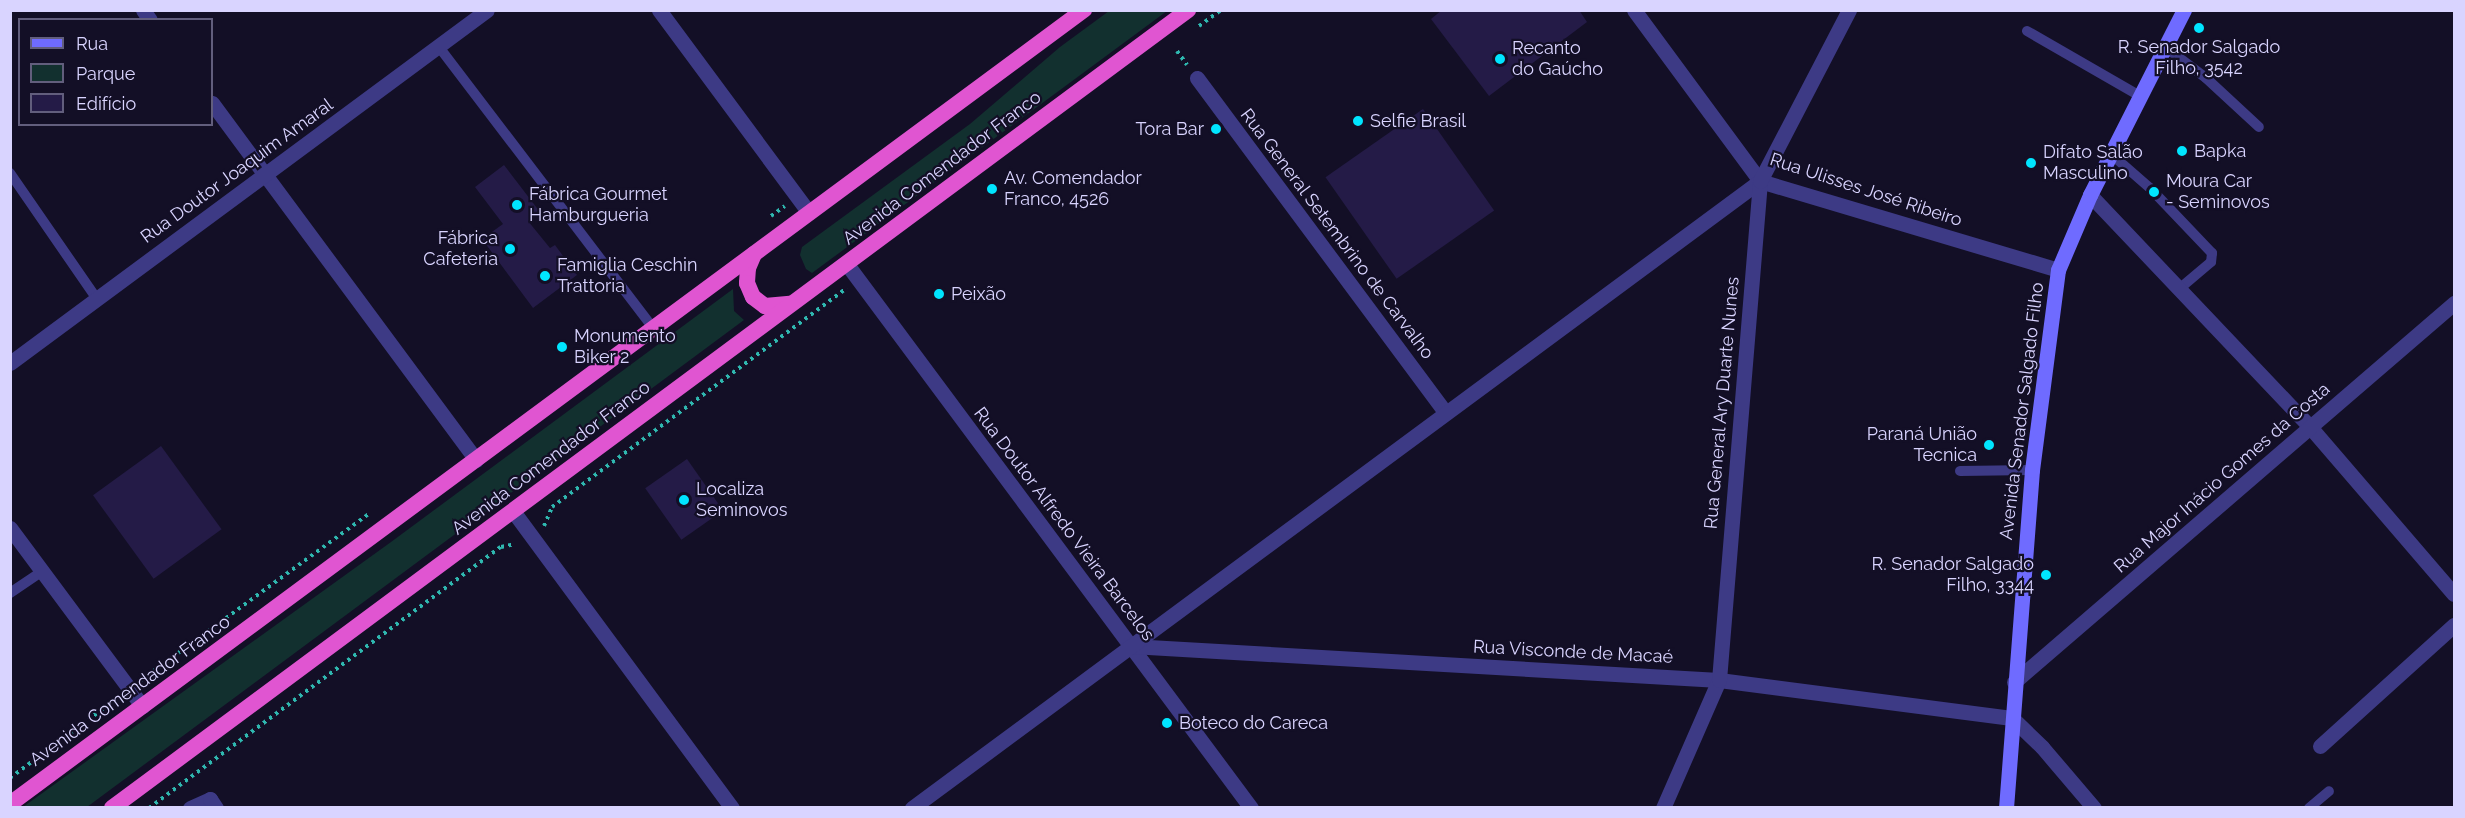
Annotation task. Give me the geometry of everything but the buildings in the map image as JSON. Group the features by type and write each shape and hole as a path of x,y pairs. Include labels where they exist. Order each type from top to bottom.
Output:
{"highway":[{"name":"Avenida Comendador Franco","path":"10,804 1084,10"},
{"name":"Avenida Comendador Franco","path":"112,807 132,802 513,511 1188,10"},
{"path":"754,254 748,268 747,283 753,297 765,306 791,304"}],"main road":[{"name":"Avenida Senador Salgado Filho","path":"2006,807 2032,470 2058,270 2090,195 2184,10"}],"street":[{"name":"Rua Doutor Joaquim Amaral","path":"10,363 488,10"},
{"path":"659,10 809,213"},
{"name":"Rua Ulisses José Ribeiro","path":"1634,10 1760,181 2058,270"},
{"name":"Rua General Ary Duarte Nunes","path":"1663,807 1719,680 1760,181 1849,10"},
{"name":"Rua General Setembrino de Carvalho","path":"1197,78 1446,413"},
{"path":"213,104 476,460"},
{"path":"912,807 1760,181"},
{"path":"2090,195 2311,428 2454,594"},
{"name":"Rua Doutor Alfredo Vieira Barcelos","path":"846,263 1251,807"},
{"name":"Rua Major Inácio Gomes da Costa","path":"2014,682 2454,303"},
{"path":"513,511 732,807"},
{"path":"10,528 142,706"},
{"path":"2320,746 2454,625"},
{"name":"Rua Visconde de Macaé","path":"1131,646 1719,680 2012,718"},
{"path":"2012,718 2042,747 2094,807"},
{"path":"190,807 213,803"}],"lane":[{"path":"2027,31 2140,96"},
{"path":"438,47 653,328"},
{"path":"2165,47 2206,78 2259,127"},
{"path":"2111,154 2150,188 2212,253 2211,262 2179,289"},
{"path":"10,173 97,299"},
{"path":"1960,471 2032,470"},
{"path":"10,594 43,571"},
{"path":"2309,807 2329,791"}],"path":[{"path":"546,525 552,507 839,295"},
{"path":"149,807 501,547 519,544"},
{"path":"10,778 113,701"}],"green space":[{"path":"1109,11 1167,11 812,273 806,269 800,255 802,247 970,124 1060,47"},
{"path":"733,289 734,311 744,320 87,807 23,807 391,542"}],"place":[{"name":"R. Senador Salgado Filho, 3542","path":"2199,28"},
{"name":"Recanto do Gaúcho","path":"1500,59"},
{"name":"Selfie Brasil","path":"1358,121"},
{"name":"Tora Bar","path":"1216,129"},
{"name":"Bapka","path":"2182,151"},
{"name":"Difato Salão Masculino","path":"2031,163"},
{"name":"Av. Comendador Franco, 4526","path":"992,189"},
{"name":"Moura Car - Seminovos","path":"2154,192"},
{"name":"Fábrica Gourmet Hamburgueria","path":"517,205"},
{"name":"Fábrica Cafeteria","path":"510,249"},
{"name":"Famiglia Ceschin Trattoria","path":"545,276"},
{"name":"Peixão","path":"939,294"},
{"name":"Monumento Biker 2","path":"562,347"},
{"name":"Paraná União Tecnica","path":"1989,445"},
{"name":"Localiza Seminovos","path":"684,500"},
{"name":"R. Senador Salgado Filho, 3344","path":"2046,575"},
{"name":"Boteco do Careca","path":"1167,723"}]}
